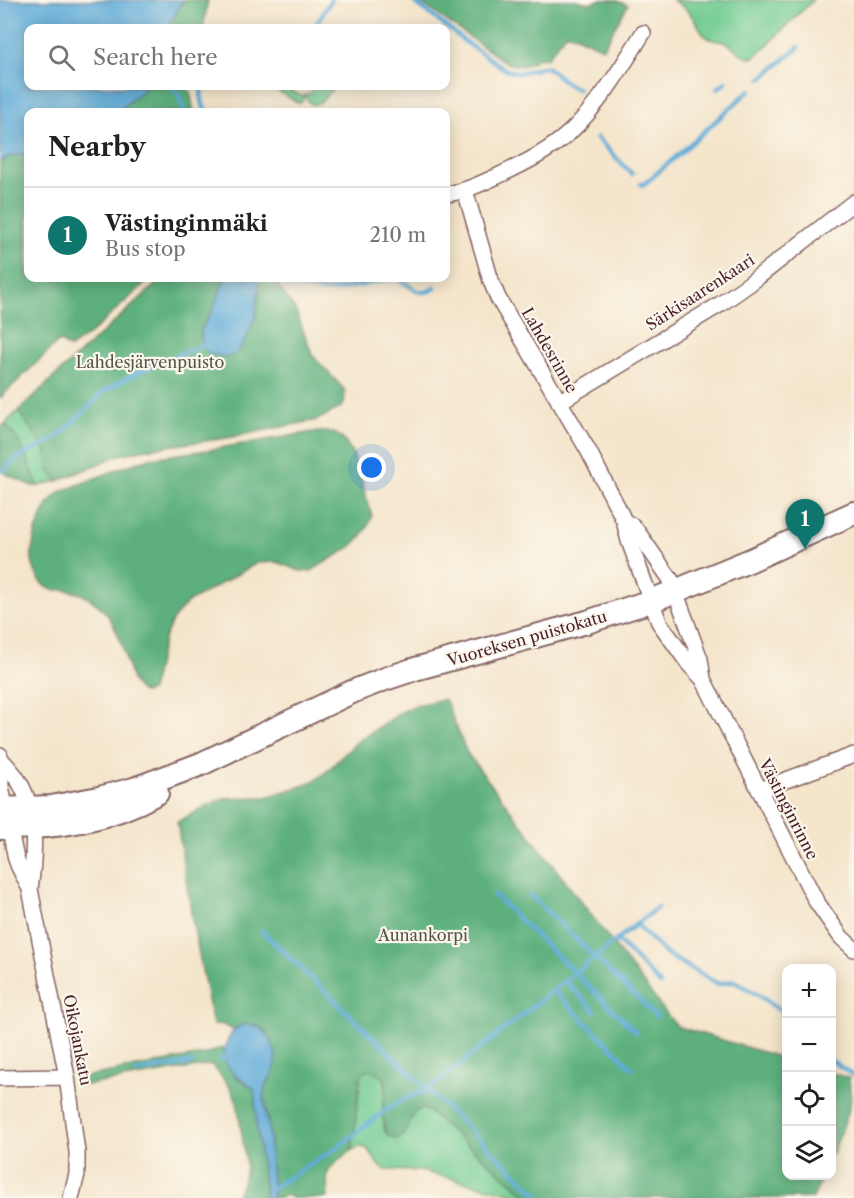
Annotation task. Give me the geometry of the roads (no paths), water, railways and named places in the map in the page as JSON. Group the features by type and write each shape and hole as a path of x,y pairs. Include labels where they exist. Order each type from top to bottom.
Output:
{"main road":[{"name":"Vuoreksen puistokatu","path":"13,819 52,826 105,816 140,803 177,782 201,764 354,691 415,669 576,626 651,601 751,560 854,513"}],"street":[{"path":"450,193 465,190 521,165 567,134 588,113 608,87 643,33"},
{"name":"Lahdesrinne","path":"465,190 498,298 588,450 624,521 629,542 651,601"},
{"name":"Särkisaarenkaari","path":"559,402 719,305 854,202"},
{"name":"Lahdesrinne","path":"624,521 633,526 651,549 676,591"},
{"name":"Västinginrinne","path":"676,591 700,659 703,679"},
{"name":"Västinginrinne","path":"651,601 659,622 688,663 703,679 816,902 841,937 854,949"},
{"path":"759,790 854,756"},
{"path":"1,757 16,776 13,819"},
{"path":"1,757 1,787 13,819"},
{"name":"Oikojankatu","path":"13,819 17,864 30,889 68,1077 78,1161 71,1198"},
{"name":"Oikojankatu","path":"13,819 34,860 30,889"},
{"path":"0,1078 68,1077"}],"water":[{"path":"0,0 183,0 170,24 24,24 24,90 143,90 122,108 24,108 24,154 10,156 0,162"},
{"path":"224,282 259,282 255,318 242,346 235,354 228,357 210,354 202,345 202,328 213,310"},
{"path":"247,1024 260,1028 269,1037 276,1057 275,1068 264,1094 269,1131 272,1198 266,1198 254,1089 238,1078 225,1061 225,1047 232,1032 238,1026"}],"waterway":[{"path":"316,24 331,0"},
{"path":"412,0 443,24"},
{"path":"450,30 506,70 519,73 547,67 569,85 578,89"},
{"path":"762,78 799,47"},
{"path":"717,89 726,82"},
{"path":"175,90 183,108"},
{"path":"201,90 204,108"},
{"path":"641,184 643,185 678,155 750,90"},
{"path":"597,138 632,174"},
{"path":"287,282 287,285 324,291 375,282"},
{"path":"404,282 423,292 435,288"},
{"path":"2,471 19,457 50,442 62,433 103,392 138,372 202,345"},
{"path":"494,895 636,1032"},
{"path":"530,895 657,1017"},
{"path":"269,1190 338,1147 387,1109 428,1090 658,907"},
{"path":"636,924 666,954 718,984 734,981 782,1012"},
{"path":"262,931 539,1196"},
{"path":"617,940 660,984"},
{"path":"565,981 595,1011"},
{"path":"553,990 632,1068"},
{"path":"220,1059 224,1058"},
{"path":"136,1072 192,1063"},
{"path":"836,1064 854,1076"}],"place":[{"name":"Västinginmäki","path":"805,549"}],"park label":[{"name":"Lahdesjärvenpuisto","path":"150,362"},
{"name":"Aunankorpi","path":"423,935"}]}
